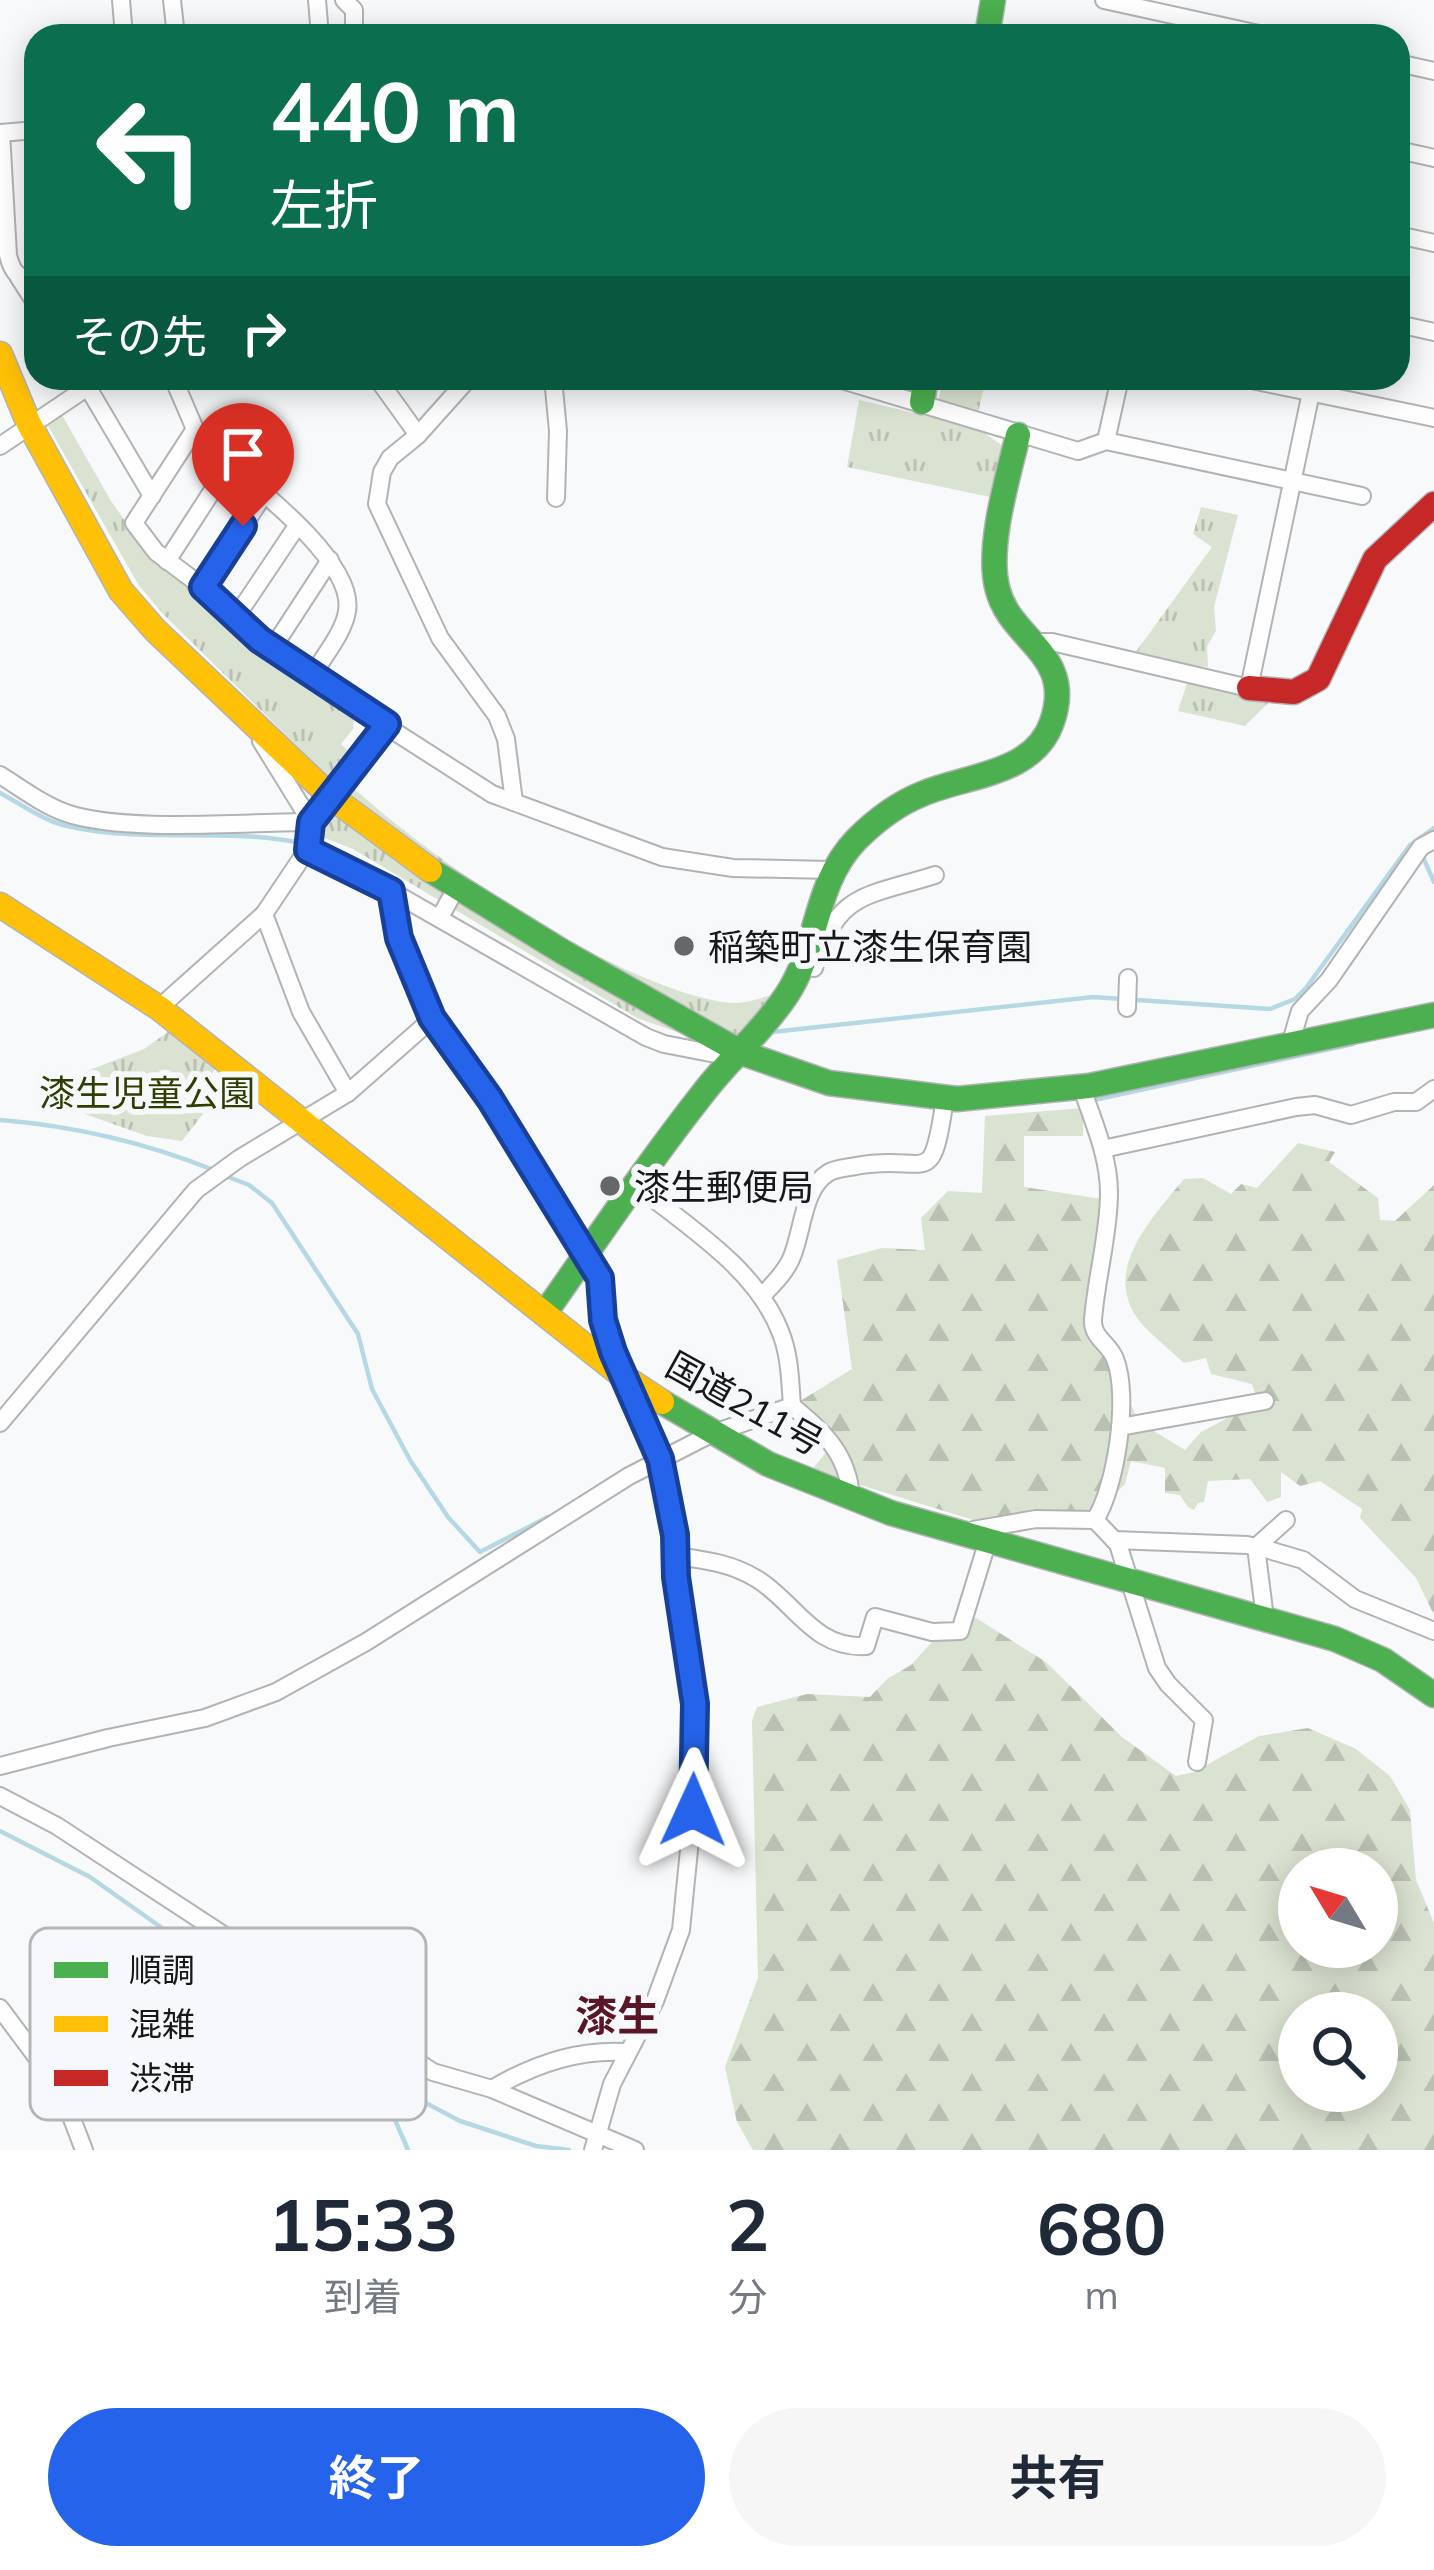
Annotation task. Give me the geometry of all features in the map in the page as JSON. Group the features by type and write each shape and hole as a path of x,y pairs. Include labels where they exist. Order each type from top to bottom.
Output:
{"main road":[{"path":"0,354 29,424 121,591 251,724 330,796 426,867 737,1055 829,1083 946,1098 1081,1086 1434,1016"},
{"path":"544,1313 635,1184 782,1002 801,964 818,899 851,846 902,803 926,791 998,771 1034,752 1052,724 1058,698 1049,660 1007,609 995,568 1018,435"},
{"path":"1249,688 1292,694 1318,679 1375,559 1434,505"},
{"name":"国道211号","path":"0,905 159,1008 624,1377 711,1434 769,1464 891,1513 1335,1639 1383,1660 1434,1695"}],"street":[{"path":"1104,0 1199,24"},
{"path":"0,133 8,255 11,270 24,276"},
{"path":"0,446 75,390"},
{"path":"88,390 152,496"},
{"path":"178,390 203,442 330,560 346,595 346,616 311,677"},
{"path":"386,390 418,435"},
{"path":"458,390 390,458 376,504 440,638 497,716 506,739 514,802"},
{"path":"554,390 556,498"},
{"path":"924,390 1018,435 1078,452 1106,441 1117,390"},
{"path":"1037,642 1249,688 1312,390"},
{"path":"1331,390 1434,418"},
{"path":"195,429 134,523 167,561 311,677 492,794 662,857 734,868 832,870"},
{"path":"1106,441 1362,496"},
{"path":"167,561 229,466"},
{"path":"203,587 263,496"},
{"path":"236,617 297,526"},
{"path":"272,649 330,560"},
{"path":"251,724 311,822"},
{"path":"159,1008 264,914 308,850 311,822 387,724"},
{"path":"0,775 60,811 83,818 136,823 311,822"},
{"path":"1290,1045 1300,1011 1329,980 1421,847 1434,840"},
{"path":"308,850 391,891 646,1037 737,1055"},
{"path":"801,964 814,968 833,917 845,907 935,875"},
{"path":"391,891 399,938 432,1018 490,1099 600,1278 603,1320 660,1459 676,1556 695,1704 693,1810 681,1930 655,2001 626,2052 595,2142"},
{"path":"264,914 302,1012 349,1093"},
{"path":"1127,1008 1128,978"},
{"path":"0,1423 196,1190 349,1093 432,1018"},
{"path":"1081,1086 1103,1149 1109,1196 1094,1331 1115,1357 1120,1427 1111,1491 1095,1520"},
{"path":"1103,1149 1296,1107 1315,1106 1348,1115 1394,1102 1416,1102 1434,1089"},
{"path":"762,1296 791,1259 819,1182 838,1169 869,1163 920,1167 930,1162 938,1150 946,1098"},
{"path":"635,1184 743,1274 762,1296 789,1362 792,1406 823,1431 838,1452 849,1472 851,1497"},
{"path":"1120,1427 1264,1401"},
{"path":"0,1766 205,1718 276,1692 366,1642 553,1521 660,1459 711,1434 792,1406"},
{"path":"961,1532 1036,1519 1095,1520 1114,1540 1131,1580 1157,1668 1204,1720 1197,1762"},
{"path":"1256,1547 1286,1520"},
{"path":"676,1556 731,1564 762,1582 823,1639 851,1647 866,1646 875,1617 932,1632 960,1631 988,1540"},
{"path":"1114,1540 1256,1547 1303,1560 1355,1599 1434,1631"},
{"path":"1256,1547 1264,1618"},
{"path":"0,1796 57,1826 211,1928"},
{"path":"0,2008 30,2048"},
{"path":"492,2089 518,2073 590,2050 626,2052"},
{"path":"426,2068 492,2089 595,2142 635,2150"},
{"path":"73,2120 84,2150"}],"green space":[{"path":"941,390 983,390 975,426 1004,447 995,498 847,467 859,400 935,418"},
{"path":"62,415 111,501 152,559 210,602 206,609 354,716 353,729 341,744 350,753 334,770 369,802 521,912 633,973 685,993 731,1003 785,991 752,1035 705,1042 637,1018 353,849 317,835 349,797 138,584 47,424"},
{"path":"1201,507 1238,515 1214,607 1216,631 1207,646 1208,667 1189,665 1193,675 1278,693 1245,726 1178,711 1190,674 1186,664 1135,653 1212,547 1193,534"},
{"name":"漆生児童公園","path":"172,1029 219,1064 190,1102 203,1114 182,1141 147,1136 82,1113 61,1081 144,1049"},
{"path":"1083,1108 1083,1136 1024,1136 1024,1187 1108,1200 1093,1318 1140,1425 1137,1434 1152,1430 1185,1450 1201,1432 1258,1402 1252,1384 1211,1374 1206,1358 1184,1363 1141,1323 1129,1304 1126,1284 1135,1246 1184,1179 1203,1178 1231,1194 1241,1184 1257,1188 1298,1143 1335,1152 1329,1162 1378,1198 1380,1220 1395,1221 1434,1185 1434,1615 1416,1578 1360,1518 1362,1509 1320,1481 1300,1486 1281,1472 1281,1497 1267,1502 1250,1479 1208,1481 1204,1502 1194,1510 1180,1495 1165,1493 1165,1468 1131,1461 1125,1484 1107,1502 1074,1517 983,1523 812,1470 832,1444 792,1406 852,1369 837,1260 882,1248 925,1250 921,1218 948,1191 982,1193 985,1116"},
{"path":"976,1618 1046,1662 1122,1737 1176,1776 1194,1772 1259,1736 1308,1728 1356,1749 1390,1776 1410,1810 1416,1880 1434,1923 1434,2150 753,2150 737,2122 725,2067 758,1978 752,1721 757,1707 807,1694 870,1697 887,1679 911,1665 932,1642"}],"waterway":[{"path":"0,793 50,820 96,831 301,843"},
{"path":"772,1032 1093,997 1270,1009 1295,999 1306,988 1410,845 1434,828"},
{"path":"313,845 357,865"},
{"path":"1422,855 1434,882"},
{"path":"1094,1100 1353,1044"},
{"path":"0,1120 110,1137 216,1171"},
{"path":"226,1176 249,1185 272,1203 358,1334 372,1389 410,1460 448,1517 480,1552 548,1517"},
{"path":"0,1831 90,1877 162,1928"},
{"path":"426,2103 460,2121 536,2146 569,2150"},
{"path":"395,2120 408,2150"}],"traffic: fast":[{"path":"989,24 993,0"},
{"path":"922,402 924,390"},
{"path":"545,1313 683,1119 786,996 805,957 832,876 856,840 904,803 1015,763 1043,740 1057,699 1055,679 1004,605 995,570 1000,511 1018,435"},
{"path":"430,870 742,1053 829,1083 957,1099 1089,1086 1434,1015"},
{"path":"662,1402 768,1464 891,1513 1335,1639 1383,1660 1434,1695"}],"traffic: slow":[{"path":"0,354 29,424 121,591 155,630 330,796 430,870"},
{"path":"0,905 159,1008 624,1377 662,1402"}],"traffic: jam":[{"path":"1249,688 1294,692 1318,679 1375,559 1434,504"}],"place":[{"name":"稲築町立漆生保育園","path":"684,946"},
{"name":"漆生郵便局","path":"610,1186"}],"district":[{"name":"漆生","path":"617,2015"}],"route":[{"path":"243,526 203,587 260,640 387,724 311,822 308,850 391,891 399,938 432,1018 490,1099 600,1278 603,1320 660,1459 675,1535 676,1577 695,1704 693,1810"}]}
